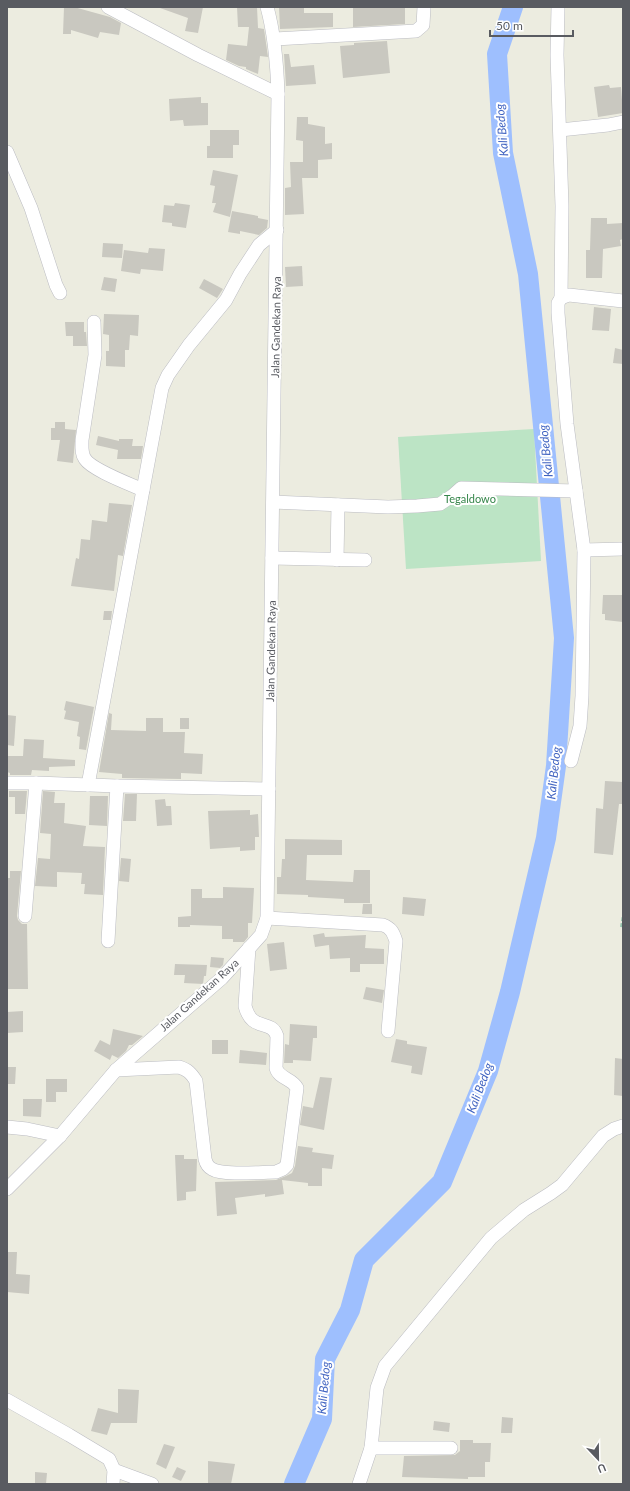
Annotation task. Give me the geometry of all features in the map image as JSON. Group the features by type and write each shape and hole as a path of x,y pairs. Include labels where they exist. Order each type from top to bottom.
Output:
{"street":[{"path":"108,7 198,55 278,94"},
{"name":"Jalan Gandekan Raya","path":"7,1189 60,1136 116,1070 222,978 261,935 267,918 278,94 275,39 267,7"},
{"path":"275,39 416,30 423,25 424,7"},
{"path":"558,7 557,54 562,206 558,321 573,491 584,550 582,696 580,726 571,761"},
{"path":"560,130 623,122"},
{"path":"7,152 31,208 56,285 60,293"},
{"path":"88,786 162,388 168,375 189,345 226,300 240,274 259,246 277,230"},
{"path":"560,298 568,295 623,301"},
{"path":"94,322 95,355 82,440 84,458 92,466 143,490"},
{"path":"273,502 388,507 440,504 461,488 573,491"},
{"path":"337,560 338,505"},
{"path":"584,550 623,549"},
{"path":"272,558 365,560"},
{"path":"7,783 269,789"},
{"path":"25,916 36,783"},
{"path":"108,941 117,786"},
{"path":"267,918 383,925 390,928 396,941 388,1031"},
{"path":"116,1070 179,1067 186,1069 191,1073 196,1081 206,1163 214,1170 223,1173 276,1172 283,1169 287,1165 297,1088 293,1082 280,1076 277,1072 276,1032 272,1028 257,1024 247,1014 245,1006 249,948"},
{"path":"359,1484 371,1448 377,1388 385,1366 491,1238 524,1210 562,1185 603,1136 614,1129 623,1126"},
{"path":"7,1127 27,1129 60,1136"},
{"path":"7,1400 104,1456 112,1464 114,1470 113,1484"},
{"path":"371,1448 451,1448"},
{"path":"114,1470 152,1484"}],"path":[{"path":"621,927 623,915"}],"green space":[{"name":"Tegaldowo","path":"534,429 541,561 406,569 398,437"}],"building":[{"path":"64,7 74,7 110,17 121,23 119,35 100,32 98,38 71,30 71,34 63,34"},
{"path":"160,7 203,7 198,33 185,31 188,18"},
{"path":"237,7 257,7 258,28 264,29 268,57 260,56 258,74 246,69 246,67 239,66 226,60 228,44 247,46 249,27 238,27"},
{"path":"279,7 304,7 304,13 333,13 333,27 280,29"},
{"path":"353,7 405,7 405,24 353,27"},
{"path":"387,41 390,73 343,78 340,46 354,45 354,43"},
{"path":"284,54 289,54 291,67 314,65 316,84 286,86"},
{"path":"609,85 610,88 621,87 623,113 598,117 594,87"},
{"path":"201,97 201,103 208,103 208,125 184,126 183,120 170,121 169,99"},
{"path":"297,117 308,117 308,124 325,127 325,144 332,143 332,159 318,160 318,178 302,178 304,214 285,215 285,188 291,187 290,162 303,162 303,141 296,140"},
{"path":"210,130 239,130 239,145 233,145 233,158 207,158 207,146 210,146"},
{"path":"213,170 238,175 230,217 213,212 216,203 212,203 215,186 210,185"},
{"path":"175,203 190,205 186,228 172,226 172,223 162,222 164,205 174,206"},
{"path":"232,211 258,216 258,218 268,220 267,228 259,235 240,231 240,234 228,232"},
{"path":"591,218 607,218 607,224 623,223 623,239 620,240 621,246 603,249 602,278 586,278 586,250 590,250"},
{"path":"103,243 123,244 122,258 102,257"},
{"path":"149,248 165,249 163,271 141,269 140,274 121,271 124,250 148,253"},
{"path":"302,266 303,286 286,287 285,267"},
{"path":"104,277 117,279 115,292 101,290"},
{"path":"204,279 223,289 217,298 199,288"},
{"path":"594,307 611,309 609,331 592,330"},
{"path":"104,314 139,315 138,336 130,335 129,350 125,350 125,367 106,366 106,351 109,351 109,335 103,334"},
{"path":"65,322 84,322 84,332 86,332 87,346 73,346 73,336 66,336"},
{"path":"615,348 623,350 623,364 613,363"},
{"path":"55,422 65,422 65,429 76,430 73,463 57,461 60,440 51,440 51,428 55,428"},
{"path":"98,436 119,441 119,439 133,439 132,446 143,446 141,459 117,459 118,450 96,445"},
{"path":"109,503 132,505 123,556 118,555 114,591 71,586 76,558 79,559 81,539 90,540 92,520 107,522"},
{"path":"603,595 623,595 623,622 605,620 605,614 602,614"},
{"path":"104,611 112,611 111,620 103,620"},
{"path":"66,701 94,707 86,750 79,749 80,737 77,736 79,722 64,719"},
{"path":"109,713 112,714 111,730 146,731 146,718 163,718 163,732 185,732 184,753 203,754 202,774 181,773 181,779 122,778 122,774 99,772"},
{"path":"7,715 16,716 14,746 7,745"},
{"path":"180,718 189,718 189,729 180,729"},
{"path":"24,739 44,740 43,758 75,760 75,766 49,767 49,771 32,770 31,775 10,775 10,773 7,772 7,756 23,756"},
{"path":"605,781 623,782 623,804 619,804 613,855 594,853 596,808 603,809"},
{"path":"9,791 27,791 25,814 15,814 15,797 9,797"},
{"path":"43,791 55,792 54,803 65,803 64,823 86,826 83,846 105,847 103,895 84,894 85,884 81,884 82,873 57,872 57,887 35,886 38,858 50,859 51,834 40,833"},
{"path":"125,794 137,794 136,821 123,821"},
{"path":"90,796 108,796 107,826 89,825"},
{"path":"165,799 166,806 171,806 172,825 157,826 155,800"},
{"path":"250,810 250,815 258,814 259,837 255,837 255,850 240,851 240,847 210,849 208,811"},
{"path":"285,839 342,840 342,855 307,855 306,880 353,882 354,870 370,870 370,903 344,903 344,899 308,897 308,895 277,894 277,877 281,877 282,859 285,859"},
{"path":"121,858 131,859 129,882 119,881"},
{"path":"10,871 21,871 17,916 18,920 22,924 27,924 28,989 7,989 7,878 10,878"},
{"path":"223,887 254,888 252,923 248,923 248,937 244,942 233,942 233,939 222,939 222,926 190,925 190,927 178,927 178,917 191,916 191,889 202,889 202,898 223,898"},
{"path":"403,897 426,899 424,916 402,914"},
{"path":"363,904 372,904 372,914 362,914"},
{"path":"324,933 325,937 366,935 365,948 384,949 384,964 360,964 360,972 350,972 350,958 330,959 329,945 315,947 313,935"},
{"path":"284,942 287,969 270,971 267,944"},
{"path":"211,957 224,958 223,965 220,968 210,967"},
{"path":"175,964 207,965 206,976 204,976 203,984 184,983 185,975 174,975"},
{"path":"366,987 384,990 382,1003 363,999"},
{"path":"23,1011 23,1032 7,1033 7,1012"},
{"path":"290,1024 317,1026 317,1038 313,1038 311,1061 293,1060 293,1063 284,1063 285,1044 289,1045"},
{"path":"113,1029 143,1036 132,1045 129,1045 126,1051 118,1058 112,1055 110,1060 94,1051 100,1040 110,1045"},
{"path":"396,1039 407,1041 407,1044 427,1047 422,1075 411,1073 412,1066 391,1062"},
{"path":"212,1040 228,1040 228,1054 212,1054"},
{"path":"240,1050 267,1053 266,1065 239,1063"},
{"path":"615,1058 623,1059 623,1096 614,1095"},
{"path":"7,1067 16,1067 15,1084 7,1084"},
{"path":"320,1077 332,1078 324,1130 300,1125 303,1106 313,1108"},
{"path":"46,1079 67,1079 67,1092 56,1092 56,1102 46,1102"},
{"path":"23,1099 42,1099 41,1117 23,1116"},
{"path":"298,1146 313,1148 312,1152 334,1155 332,1169 322,1168 322,1186 308,1186 308,1183 282,1180 284,1194 265,1197 265,1194 235,1198 237,1214 217,1216 215,1182 276,1180 286,1176 292,1173 295,1166"},
{"path":"175,1155 184,1155 184,1159 197,1159 196,1191 186,1192 186,1200 177,1201"},
{"path":"8,1252 17,1252 16,1274 30,1275 29,1294 7,1292"},
{"path":"118,1389 139,1390 137,1423 111,1423 107,1435 91,1431 98,1408 118,1413"},
{"path":"502,1417 513,1418 512,1433 501,1433"},
{"path":"434,1421 450,1423 449,1432 433,1430"},
{"path":"460,1440 473,1440 473,1443 491,1443 490,1462 485,1462 485,1477 468,1477 468,1479 402,1477 404,1456 455,1455 460,1451"},
{"path":"164,1444 175,1447 166,1469 156,1464"},
{"path":"208,1461 235,1464 231,1484 208,1484"},
{"path":"177,1467 186,1471 181,1481 172,1477"},
{"path":"35,1472 47,1473 46,1484 35,1484"}],"waterway":[{"name":"Kali Bedog","path":"294,1484 322,1419 325,1359 350,1310 364,1260 442,1182 488,1071 510,992 546,838 556,766 564,638 528,274 503,153 497,54 513,7"}]}
